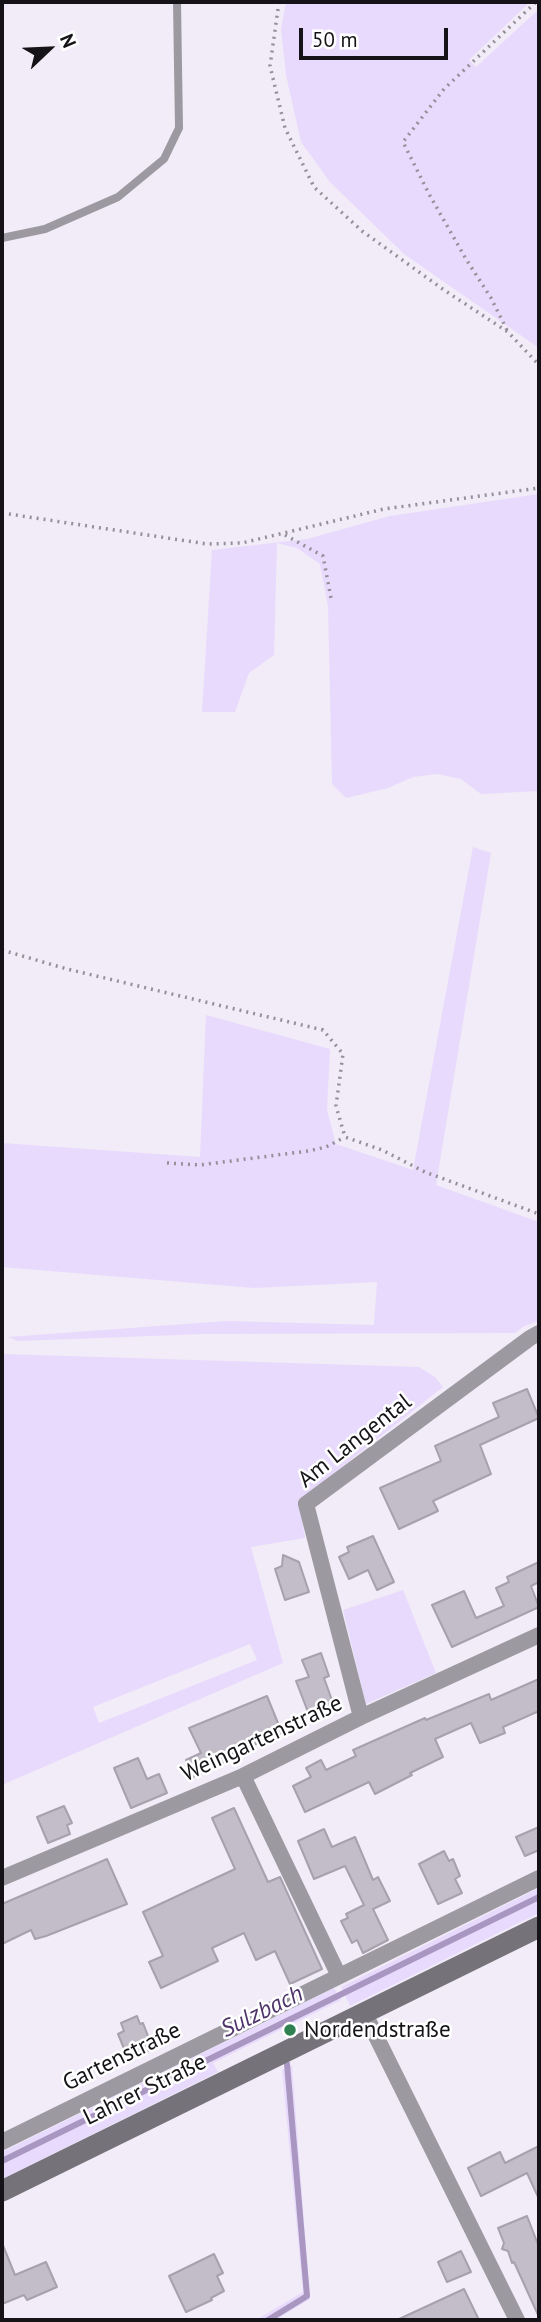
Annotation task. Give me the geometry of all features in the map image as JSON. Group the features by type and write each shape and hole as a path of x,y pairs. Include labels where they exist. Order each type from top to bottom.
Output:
{"street":[{"name":"Am Langental","path":"361,1717 306,1504 539,1333"},
{"name":"Weingartenstraße","path":"2,1878 243,1776 361,1717 539,1635"},
{"path":"243,1776 339,1976"},
{"name":"Gartenstraße","path":"2,2142 539,1878"},
{"name":"Lahrer Straße","path":"2,2191 539,1927"},
{"path":"364,2012 517,2320"}],"lane":[{"path":"2,238 45,229 118,197 164,159 178,128 177,2"}],"path":[{"path":"279,2 271,66 285,128 314,187 362,231 508,332 539,365"},
{"path":"508,332 491,298 429,194 403,142 444,89 536,2"},
{"path":"2,513 207,544 242,543 384,509 539,488"},
{"path":"283,534 323,556 331,598"},
{"path":"2,950 67,969 323,1030 343,1054 336,1106 345,1137"},
{"path":"167,1163 200,1165 308,1151 327,1147 345,1137 382,1150 425,1172 539,1214"}],"shaded area":[{"path":"286,2 530,2 469,60 476,67 539,9 539,348 404,254 330,182 301,142 286,75 281,29"},
{"path":"539,494 539,791 481,794 461,779 437,774 413,777 388,788 346,798 332,784 328,606 320,564 297,548 277,543 274,655 249,673 235,712 202,712 212,550 307,539 390,516"},
{"path":"473,847 491,853 436,1185 539,1222 539,1321 524,1326 515,1333 204,1334 18,1341 8,1337 226,1321 374,1325 377,1282 254,1288 2,1267 2,1143 200,1157 206,1015 330,1049 327,1110 336,1144 413,1170"},
{"path":"2,1354 419,1367 435,1377 443,1387 299,1501 305,1538 251,1547 283,1663 2,1785","holes":["250,1644 257,1660 99,1723 93,1707"]},
{"path":"403,1590 436,1673 366,1704 343,1610"},
{"path":"539,1888 539,1913 350,2006 341,1987"},
{"path":"334,1988 341,2000 213,2063 218,2072 2,2179 2,2152"},
{"path":"292,2065 310,2299 275,2320 256,2320 303,2292 282,2070"}],"building":[{"path":"527,1389 539,1418 480,1445 491,1474 433,1501 438,1511 399,1529 380,1488 441,1461 435,1446 499,1417 493,1403"},
{"path":"373,1536 394,1582 377,1590 368,1570 349,1579 339,1557 349,1552 347,1547"},
{"path":"283,1555 299,1562 309,1592 285,1600 275,1569 282,1566"},
{"path":"539,1562 539,1582 531,1586 539,1607 452,1647 432,1605 464,1591 476,1618 504,1606 496,1588 509,1582 507,1577"},
{"path":"321,1653 329,1676 324,1678 333,1703 308,1712 296,1681 309,1677 302,1660"},
{"path":"539,1679 539,1711 503,1727 505,1733 480,1743 471,1723 435,1739 443,1757 410,1773 412,1775 375,1794 369,1782 305,1812 293,1786 311,1777 306,1768 321,1760 326,1770 356,1756 353,1750 425,1718 426,1720 489,1694 491,1700"},
{"path":"267,1696 282,1733 232,1754 233,1758 193,1777 186,1760 201,1753 189,1728"},
{"path":"138,1758 147,1779 159,1774 167,1793 131,1808 114,1768"},
{"path":"64,1806 72,1823 67,1825 70,1834 48,1843 37,1817"},
{"path":"234,1808 268,1882 280,1877 322,1969 290,1984 275,1951 256,1960 244,1933 212,1948 218,1961 161,1988 149,1962 163,1956 143,1912 235,1869 212,1818"},
{"path":"539,1827 539,1850 525,1856 516,1837"},
{"path":"324,1829 332,1847 355,1837 373,1880 378,1877 390,1901 373,1909 388,1940 363,1953 357,1940 352,1943 341,1921 348,1918 346,1914 364,1905 345,1866 314,1879 298,1841"},
{"path":"444,1851 449,1861 453,1859 460,1876 455,1879 462,1893 438,1904 419,1864"},
{"path":"107,1859 127,1904 46,1936 35,1939 31,1930 2,1944 2,1904"},
{"path":"137,2016 140,2024 143,2023 153,2049 131,2058 118,2034 124,2031 121,2023"},
{"path":"539,2146 539,2199 527,2173 481,2196 468,2168 500,2152 505,2163"},
{"path":"527,2216 539,2247 539,2317 514,2262 512,2263 508,2251 502,2249 504,2243 498,2228"},
{"path":"2,2243 15,2275 46,2262 57,2287 27,2300 24,2295 2,2304"},
{"path":"461,2251 471,2272 447,2282 438,2262"},
{"path":"214,2254 223,2273 217,2276 224,2291 186,2312 169,2276"},
{"path":"464,2289 479,2320 397,2320"}],"waterway":[{"name":"Sulzbach","path":"2,2161 539,1897"},
{"path":"268,2320 307,2296 287,2064"}],"place":[{"name":"Nordendstraße","path":"290,2030"}]}
